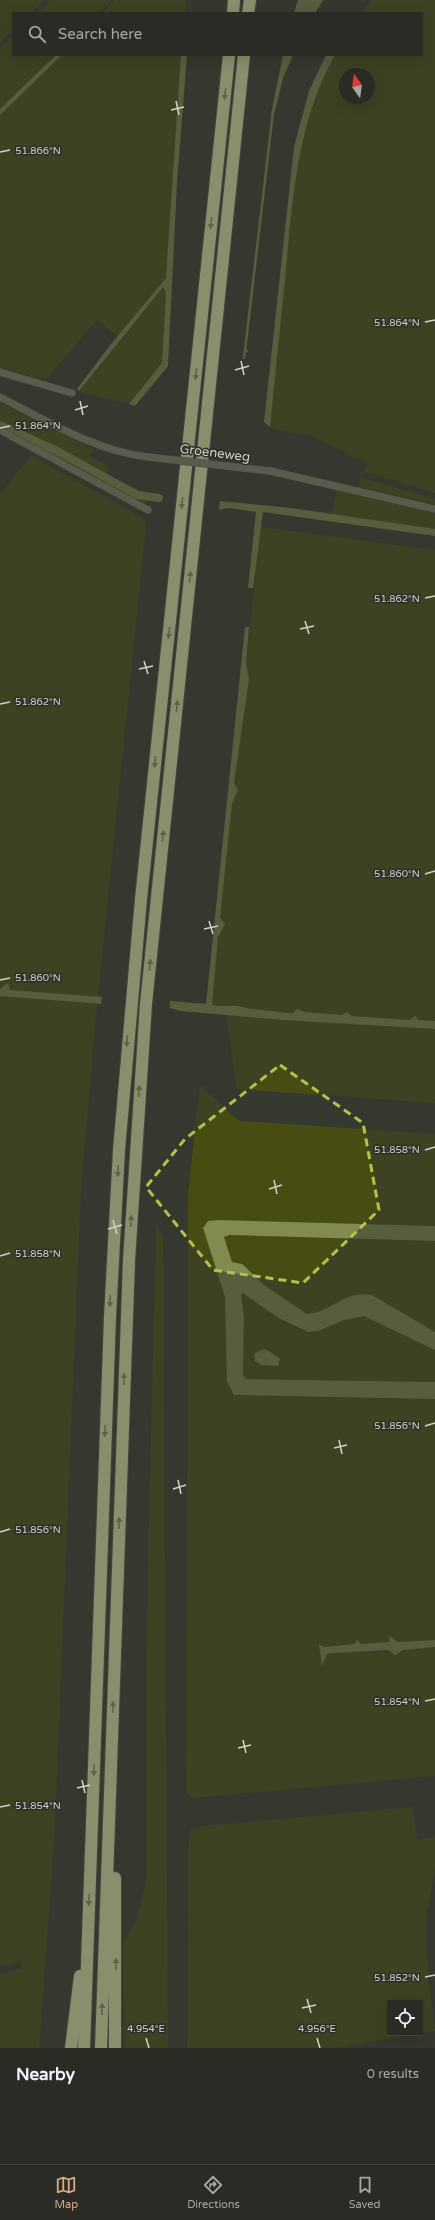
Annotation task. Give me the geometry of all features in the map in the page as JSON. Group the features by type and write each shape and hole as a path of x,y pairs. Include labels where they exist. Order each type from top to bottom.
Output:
{"highway":[{"path":"233,12 234,0"},
{"path":"248,12 250,0"},
{"path":"84,2048 109,1339 119,1150 140,899 229,56"},
{"path":"101,2048 129,1260 141,1065 244,56"},
{"path":"112,1746 116,1964 115,2048"},
{"path":"71,2048 88,1923"}],"street":[{"path":"0,372 72,393"},
{"name":"Groeneweg","path":"0,397 77,436 111,450 148,457 270,471 435,509"},
{"path":"0,430 148,510"}],"highlighted area":[{"path":"280,1065 363,1123 379,1210 303,1283 213,1270 146,1187 185,1139"}],"shaded area":[{"path":"0,0 44,0 32,12 12,12 12,31 0,42"},
{"path":"50,0 112,0 100,12 38,12"},
{"path":"115,0 186,0 185,12 104,12"},
{"path":"298,0 323,0 316,12 294,12"},
{"path":"372,0 435,0 435,493 364,471 368,463 307,434 297,434 270,427 295,187 305,132 313,106 335,56 423,56 423,12 362,12"},
{"path":"12,37 12,56 55,56 0,109 0,48"},
{"path":"55,56 61,56 0,115 0,109"},
{"path":"61,56 181,56 168,273 162,283 118,337 97,320 45,380 0,367 0,115"},
{"path":"181,56 187,56 177,182 168,366 135,406 129,404 162,363 166,293 163,287 79,391 77,389 111,344 166,278"},
{"path":"283,56 293,56 283,78 274,115 271,114"},
{"path":"326,56 335,56 313,106 299,159 291,214 270,427 264,422 294,147 309,91"},
{"path":"162,287 166,293 162,363 129,404 79,391"},
{"path":"0,403 94,450 90,456 107,466 108,475 148,494 146,506 0,428"},
{"path":"31,456 143,518 146,523 98,997 0,989 0,494"},
{"path":"361,478 435,499 435,504 358,487"},
{"path":"337,490 435,512 435,529 331,515"},
{"path":"220,501 291,508 435,529 435,536 263,512 253,588 248,588 256,512 229,508 219,510"},
{"path":"260,527 435,550 435,1021 419,1020 415,1016 410,1020 352,1016 347,1012 342,1015 305,1012 301,1010 287,1013 239,1006 212,1005 218,937 225,924 220,919 232,804 238,790 234,783 249,679 246,663"},
{"path":"245,627 249,627 246,663 249,679 234,783 238,790 232,804 220,918 225,924 218,937 212,1005 239,1006 287,1013 293,1013 297,1009 305,1012 342,1015 347,1012 352,1016 410,1020 415,1016 419,1020 435,1021 435,1029 282,1020 181,1011 170,1008 170,1001 206,1004"},
{"path":"8,983 10,990 102,997 101,1004 0,996 0,989"},
{"path":"0,996 97,1004 81,1189 54,1843 39,2048 0,2048 0,1975 22,1968 20,1961 0,1967"},
{"path":"226,1015 282,1020 435,1029 435,1103 237,1089"},
{"path":"200,1085 234,1117 241,1121 435,1134 435,1226 218,1220 202,1226 225,1297 227,1382 231,1392 240,1396 435,1399 435,1640 397,1642 390,1636 389,1642 361,1644 357,1641 355,1644 332,1647 319,1644 322,1665 327,1654 354,1651 391,1652 412,1648 435,1647 435,1776 192,1798 186,1792 188,1195"},
{"path":"218,1220 435,1226 435,1241 229,1235 224,1237 232,1262 242,1264 264,1285 307,1314 323,1310 353,1296 362,1294 372,1295 435,1332 435,1350 364,1316 344,1320 318,1331 308,1332 280,1319 243,1293 241,1295 244,1317 243,1374 245,1379 435,1382 435,1399 234,1395 227,1382 225,1297 203,1228 208,1221"},
{"path":"156,1224 163,1237 168,2048 125,2048 123,1944 137,1919 146,1883 146,1654"},
{"path":"225,1235 435,1241 435,1332 372,1295 362,1294 353,1296 323,1310 307,1314 264,1285 239,1263 232,1262 224,1237"},
{"path":"245,1293 252,1297 291,1326 306,1331 323,1328 355,1317 363,1316 378,1320 435,1350 435,1382 245,1379 243,1374 244,1317 241,1294","holes":["269,1351 273,1354 274,1366 261,1365 255,1362 253,1357"]},
{"path":"264,1349 280,1359 278,1366 261,1365 255,1361 254,1354"},
{"path":"390,1636 398,1642 435,1640 435,1647 403,1650 395,1655 388,1650 327,1654 322,1666 319,1644 324,1647 355,1644 357,1640 361,1644 389,1642"},
{"path":"413,1807 417,1840 435,1837 435,1870 427,1913 426,1937 428,1975 435,2031 423,2033 423,2000 387,2000 387,2036 405,2036 332,2048 187,2048 189,1834 192,1829 204,1826"}],"waterway":[{"path":"247,351 245,350 273,112"},
{"path":"244,358 245,350"},
{"path":"0,425 59,452 137,495 159,498"}]}
